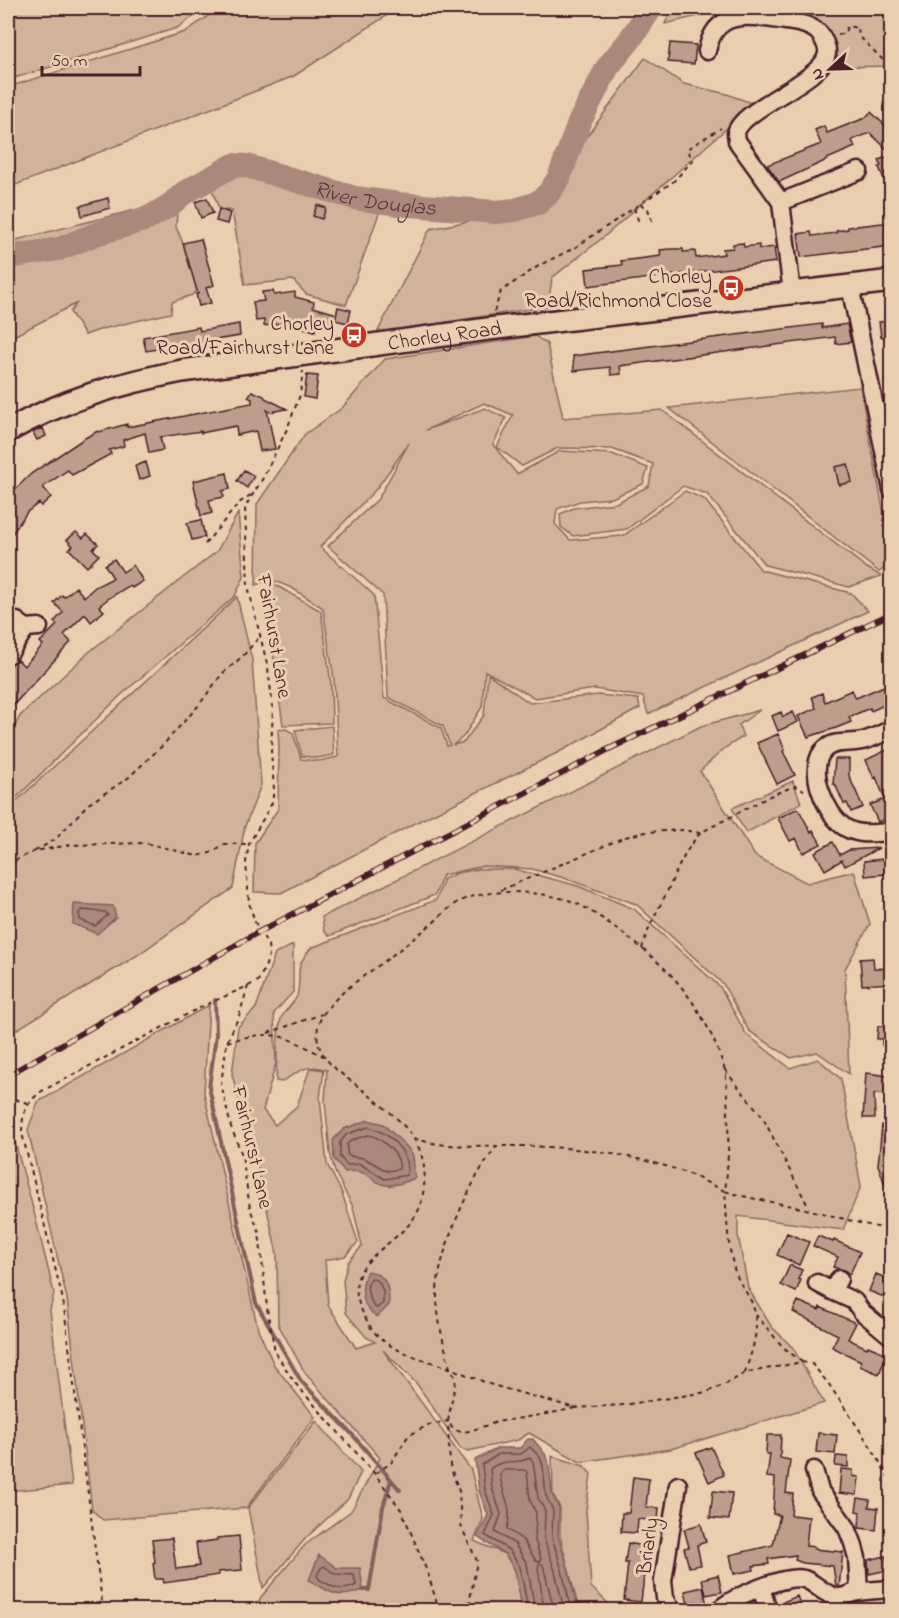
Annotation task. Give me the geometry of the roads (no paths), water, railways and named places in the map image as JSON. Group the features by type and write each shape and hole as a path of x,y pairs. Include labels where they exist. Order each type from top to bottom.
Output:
{"main road":[{"name":"Chorley Road","path":"8,431 57,407 96,392 182,371 488,329 891,281"}],"street":[{"path":"707,51 710,39 726,21 746,15 802,24 818,32 825,43 827,53 820,68 751,115 737,130 737,141 780,202 792,293"},
{"path":"780,202 859,171"},
{"path":"850,286 891,490"},
{"path":"8,655 27,626"},
{"path":"891,729 865,740 841,742 825,749 820,755 813,789 845,827 867,834 891,832"},
{"path":"830,1284 854,1301 862,1312 891,1337"},
{"path":"814,1470 820,1491 847,1528 853,1543 857,1558 859,1592"},
{"name":"Briarly","path":"672,1611 665,1598 663,1581 682,1504 678,1485"},
{"path":"719,1611 736,1598 789,1579 799,1578 810,1581 833,1596 891,1589"},
{"path":"761,1588 768,1611"}],"water":[{"path":"74,904 113,906 116,917 97,934 73,924"},
{"path":"368,1120 383,1124 407,1147 413,1156 415,1178 397,1184 381,1184 360,1172 345,1172 334,1159 333,1140 344,1129"},
{"path":"367,1271 379,1275 386,1282 389,1305 377,1317 367,1308 363,1296 363,1284"},
{"path":"528,1439 533,1439 545,1454 549,1464 552,1494 559,1508 558,1536 576,1604 585,1610 522,1610 515,1570 505,1554 477,1537 488,1515 479,1491 475,1460 498,1448 520,1448"},
{"path":"319,1555 337,1568 360,1568 363,1590 340,1595 334,1594 309,1580"}],"waterway":[{"name":"River Douglas","path":"8,257 59,249 96,234 147,219 184,193 234,165 247,166 355,198 399,204 496,212 515,210 538,203 548,194 559,178 579,123 607,68 651,8"},
{"path":"215,1000 216,1035 209,1087 256,1303 301,1381 351,1433 400,1490"},
{"path":"363,1590 369,1590 383,1507 391,1480"}],"railway":[{"path":"8,1075 255,934 609,749 892,613"}],"place":[{"name":"Chorley Road/Richmond Close","path":"731,288"},
{"name":"Chorley Road/Fairhurst Lane","path":"354,335"}]}
